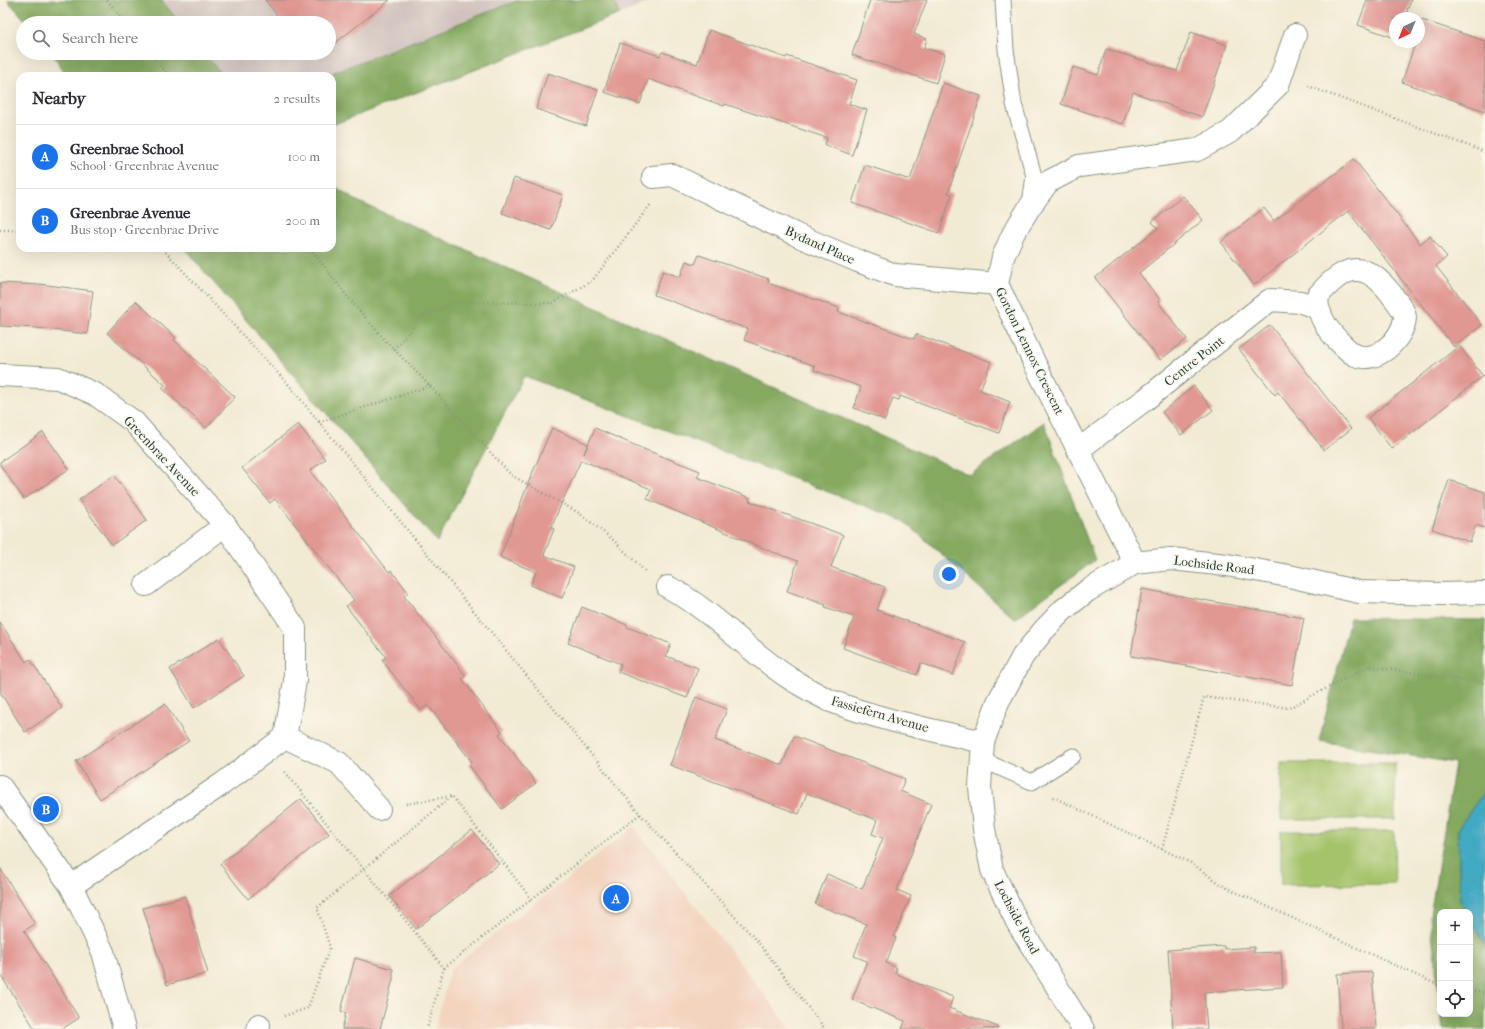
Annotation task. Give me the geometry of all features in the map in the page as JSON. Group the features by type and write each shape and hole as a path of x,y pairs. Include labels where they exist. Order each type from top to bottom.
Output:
{"street":[{"name":"Gordon Lennox Crescent","path":"1135,563 1033,360 997,284 1003,257 1029,208 1048,182 1079,166 1197,150 1230,132 1278,85 1295,35"},
{"name":"Bydand Place","path":"653,177 672,175 801,237 895,275 997,284"},
{"name":"Centre Point","path":"1078,450 1270,300 1301,302 1318,308"},
{"name":"Greenbrae Avenue","path":"0,375 58,378 95,394 134,422 225,525 295,628 295,681 285,737"},
{"path":"146,585 225,525"},
{"name":"Lochside Road","path":"1083,1029 1017,922 992,870 984,829 980,787 983,751 998,702 1022,656 1043,631 1063,610 1087,591 1135,563 1171,559 1227,565 1289,576 1359,592 1485,594"},
{"name":"Fassiefern Avenue","path":"668,587 686,596 748,647 793,680 830,701 983,751"},
{"path":"71,886 222,784 285,737 339,763 379,809"},
{"path":"0,786 71,886 103,952 124,1029"}],"lane":[{"path":"1003,0 1006,50 1014,104 1034,176 1029,208"},
{"path":"983,751 1032,782 1073,756"}],"path":[{"path":"107,0 120,16"},
{"path":"156,60 166,72"},
{"path":"1281,76 1485,152"},
{"path":"394,350 423,316 457,302 552,303 592,281 655,199 653,177"},
{"path":"0,230 16,230"},
{"path":"167,252 278,373 640,814 757,941 825,1029"},
{"path":"313,252 347,296 394,350 430,386 511,475 579,513 611,538 648,574 668,587"},
{"path":"319,422 430,386"},
{"path":"1162,849 1204,697 1289,708 1369,666 1485,683"},
{"path":"268,750 444,968"},
{"path":"1046,794 1191,864 1225,887 1437,985"},
{"path":"452,796 532,900"},
{"path":"379,809 452,796"},
{"path":"258,1027 308,1008 330,947 317,908 452,796"},
{"path":"427,1029 444,968 640,814"},
{"path":"1473,992 1485,992"}],"shaded area":[{"path":"161,0 653,0 336,123 336,72 220,72 210,60 336,60 336,16 174,16"},
{"path":"634,827 791,1029 435,1029 450,969"}],"green space":[{"path":"7,0 161,0 174,16 22,16"},
{"path":"519,0 613,0 620,14 336,123 336,72 334,72"},
{"path":"57,60 210,60 220,72 64,72"},
{"path":"336,187 355,200 970,475 1044,422 1095,560 1015,619 904,521 524,376 437,542 187,252 336,252"},
{"path":"1350,618 1485,620 1485,790 1458,829 1460,901 1464,909 1437,909 1437,978 1430,916 1455,763 1319,741"},
{"path":"1281,763 1395,763 1395,819 1281,819"},
{"path":"1281,831 1394,831 1395,884 1281,885"},
{"path":"1473,924 1485,944 1485,1029 1443,1029 1441,1017 1473,1017"}],"water":[{"path":"1485,790 1485,944 1473,924 1473,909 1464,909 1460,901 1458,829"}],"building":[{"path":"265,0 390,0 336,42 336,16 278,16"},
{"path":"870,0 927,0 914,34 927,39 924,48 945,54 936,83 852,55"},
{"path":"1367,0 1411,0 1407,12 1389,12 1389,36 1358,25"},
{"path":"1425,21 1485,41 1485,111 1402,82 1414,48 1425,48"},
{"path":"709,30 786,58 787,56 857,80 849,104 867,110 852,155 825,145 827,138 725,104 724,106 648,79 640,104 604,92 620,43 660,56 662,52 697,64"},
{"path":"1191,32 1227,45 1202,117 1133,92 1123,124 1061,104 1073,67 1098,75 1106,49 1177,71"},
{"path":"548,73 598,90 586,126 536,109"},
{"path":"943,83 981,96 948,193 952,194 939,233 852,203 865,165 910,180"},
{"path":"1354,159 1420,244 1430,236 1447,257 1436,266 1482,325 1454,347 1348,211 1254,285 1221,242 1264,208 1274,221"},
{"path":"514,178 563,195 551,230 502,213"},
{"path":"1183,196 1203,220 1139,273 1160,300 1158,302 1187,339 1160,360 1095,278 1158,228 1152,222"},
{"path":"699,255 769,279 768,283 839,308 838,312 914,339 916,334 991,362 980,390 1010,402 999,433 900,396 899,400 893,398 885,420 854,408 861,387 814,370 815,366 744,340 748,329 654,295 663,271 680,277 686,261 695,264"},
{"path":"0,283 40,284 93,291 87,334 37,328 0,326"},
{"path":"136,301 176,338 174,340 235,397 206,428 162,388 165,385 107,333"},
{"path":"1270,325 1351,429 1324,450 1278,392 1275,395 1239,349"},
{"path":"1459,346 1483,376 1392,449 1368,418"},
{"path":"1194,386 1213,410 1181,435 1162,412"},
{"path":"298,424 325,459 310,471 389,572 391,570 408,592 404,596 466,676 462,679 502,732 499,734 536,783 502,809 469,765 472,762 428,705 421,710 382,660 386,657 346,606 354,600 275,499 270,503 242,468"},
{"path":"552,428 588,444 584,454 595,428 700,471 697,477 750,498 749,501 843,535 831,567 885,587 877,610 965,642 953,675 921,663 917,675 843,648 854,617 787,591 798,561 770,551 647,499 651,489 581,460 551,527 554,529 544,555 574,567 562,598 531,585 536,572 500,557 531,476"},
{"path":"43,432 69,469 24,499 0,465 0,462"},
{"path":"114,475 147,520 112,545 79,500"},
{"path":"1449,480 1485,492 1485,528 1476,525 1470,542 1432,529"},
{"path":"1142,589 1304,618 1292,685 1131,656"},
{"path":"582,607 671,644 666,656 698,668 687,698 618,672 621,664 568,643"},
{"path":"0,622 26,662 30,659 62,708 25,732 0,692"},
{"path":"219,638 244,676 194,708 170,669"},
{"path":"696,697 727,709 715,740 782,765 794,736 905,779 900,791 931,804 897,890 911,896 894,937 896,938 886,963 897,968 895,973 911,981 953,997 949,1008 998,1027 998,1029 902,1029 905,1021 852,1000 867,961 854,956 866,924 815,904 827,874 862,889 883,838 872,834 877,820 807,793 799,814 670,765"},
{"path":"165,704 189,741 100,799 76,761"},
{"path":"301,799 329,834 248,899 220,864"},
{"path":"472,830 499,864 416,929 389,896"},
{"path":"0,868 35,924 24,931 79,1018 62,1029 35,1029 0,974"},
{"path":"185,896 208,973 167,985 143,908"},
{"path":"1224,946 1224,949 1254,947 1254,953 1281,952 1283,987 1204,992 1207,1029 1173,1029 1168,950"},
{"path":"355,958 393,969 393,979 380,1029 342,1029 346,1013 341,1011"},
{"path":"1372,972 1376,1029 1341,1029 1337,974"}],"place":[{"name":"Greenbrae Avenue","path":"46,809"},
{"name":"Greenbrae School","path":"616,898"}]}
